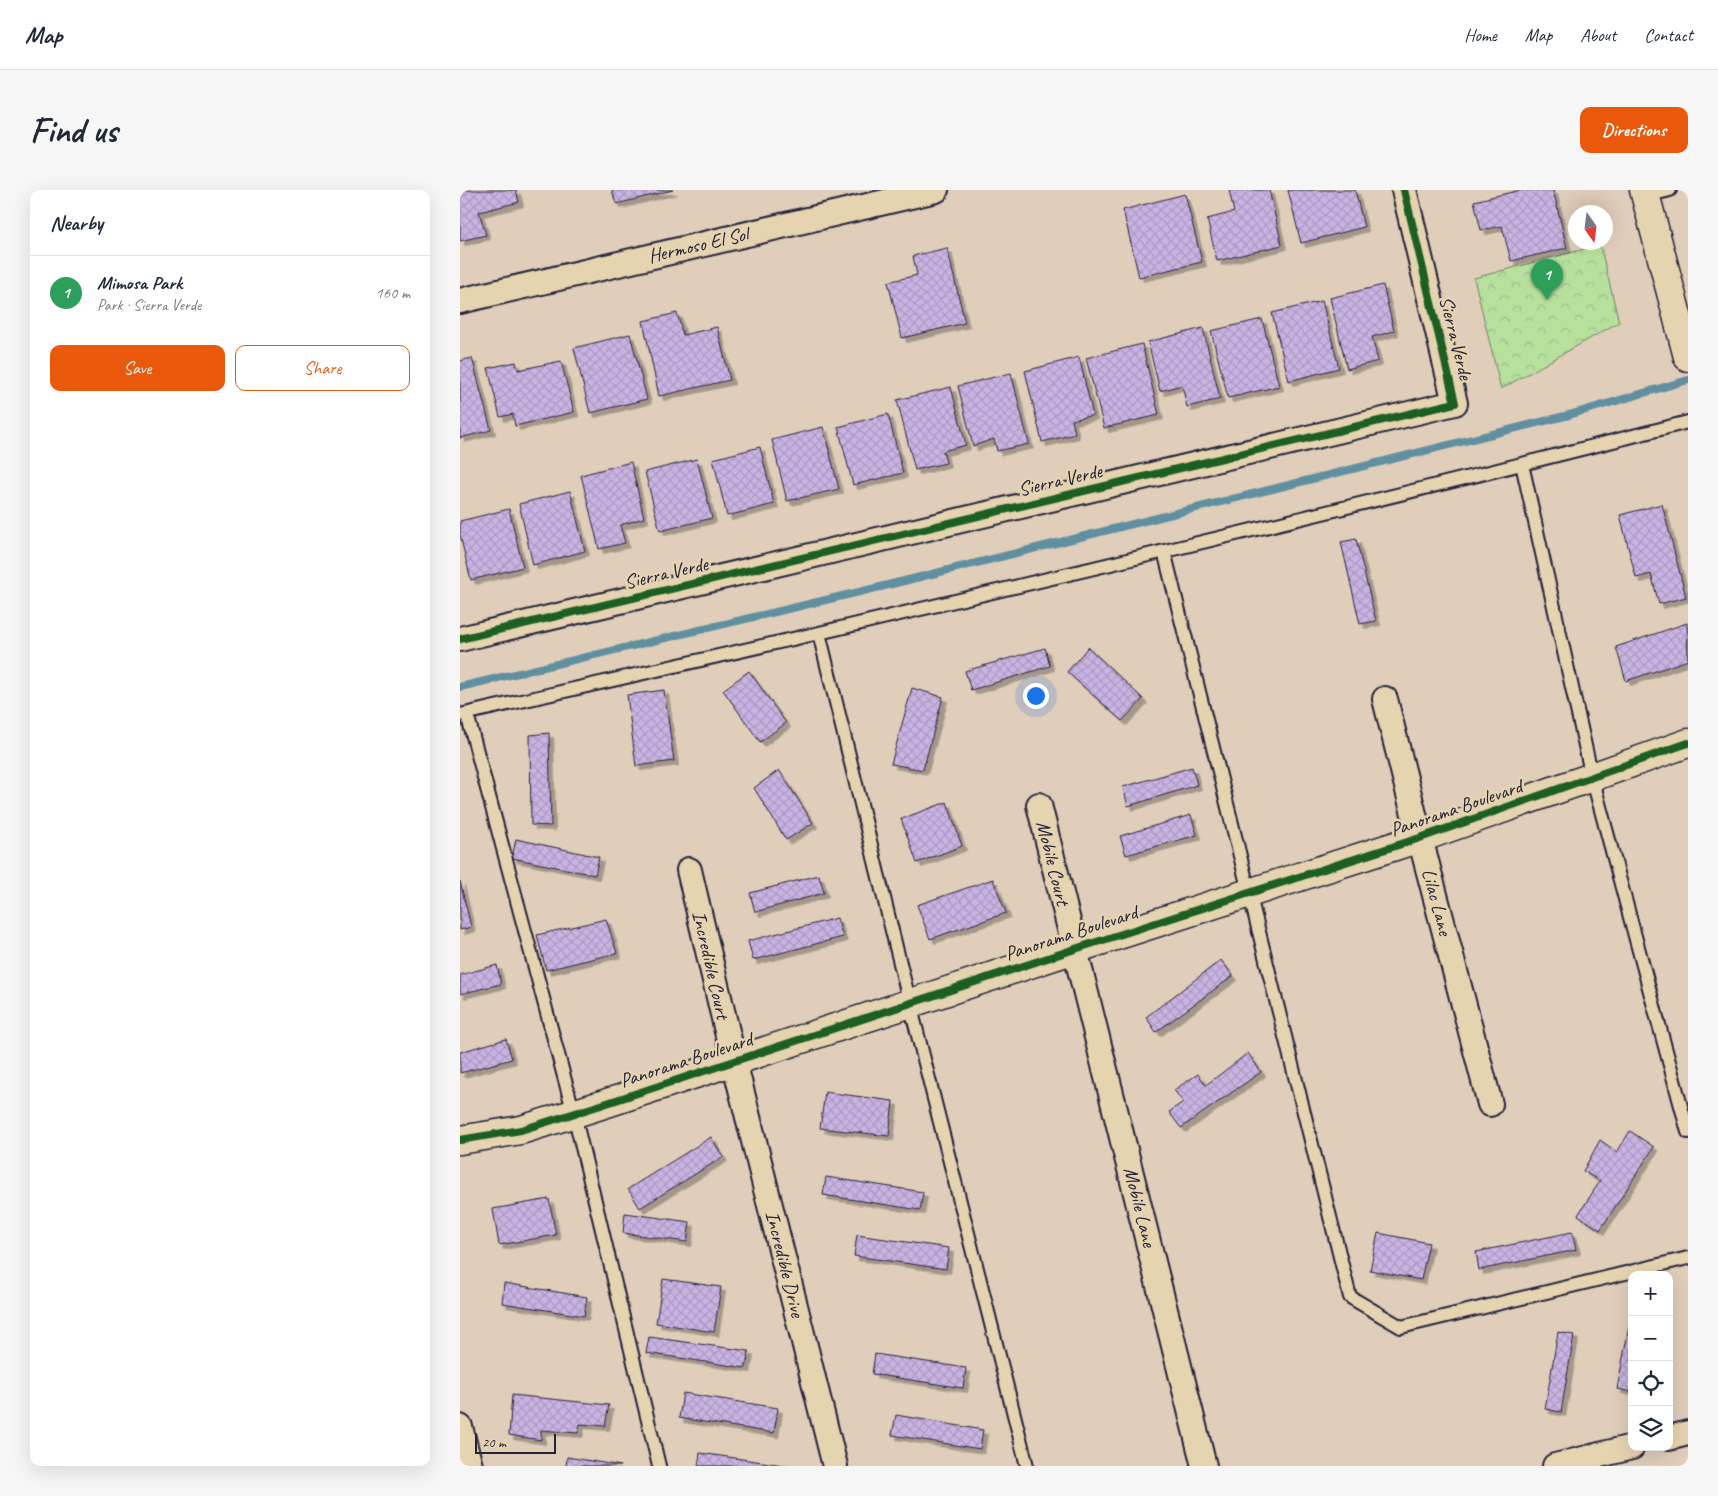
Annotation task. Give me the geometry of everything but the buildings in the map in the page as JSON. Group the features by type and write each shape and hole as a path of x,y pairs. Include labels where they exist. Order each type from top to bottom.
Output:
{"street":[{"name":"Hermoso El Sol","path":"460,301 936,190"},
{"name":"Sierra Verde","path":"460,639 1455,403 1404,190"},
{"path":"1653,192 1687,353"},
{"name":"Lilac Lane","path":"1385,699 1490,1104"},
{"name":"Panorama Boulevard","path":"460,1140 521,1130 574,1114 1420,838 1688,743"},
{"name":"Mobile Court","path":"1039,806 1075,949"},
{"name":"Incredible Court","path":"689,870 734,1061"},
{"name":"Mobile Lane","path":"1075,949 1204,1466"},
{"name":"Incredible Drive","path":"734,1061 835,1466"},
{"path":"460,1427 470,1466"},
{"path":"1673,1437 1688,1433"},
{"path":"1555,1466 1628,1448"}],"lane":[{"path":"659,1466 574,1114 464,714 819,633 1164,551 1688,422"},
{"path":"1522,464 1592,777 1688,1132"},
{"path":"1164,551 1350,1297 1401,1327 1688,1258"},
{"path":"819,633 910,1004 1027,1466"}],"green space":[{"path":"1581,250 1601,250 1619,322 1501,389 1474,278"}],"waterway":[{"path":"460,687 880,587 1569,415 1688,380"}],"cycle path":[{"path":"460,639 1455,403 1404,190"},
{"path":"460,1140 521,1130 601,1105 1420,838 1688,743"}],"place":[{"name":"Mimosa Park","path":"1547,300"}]}
